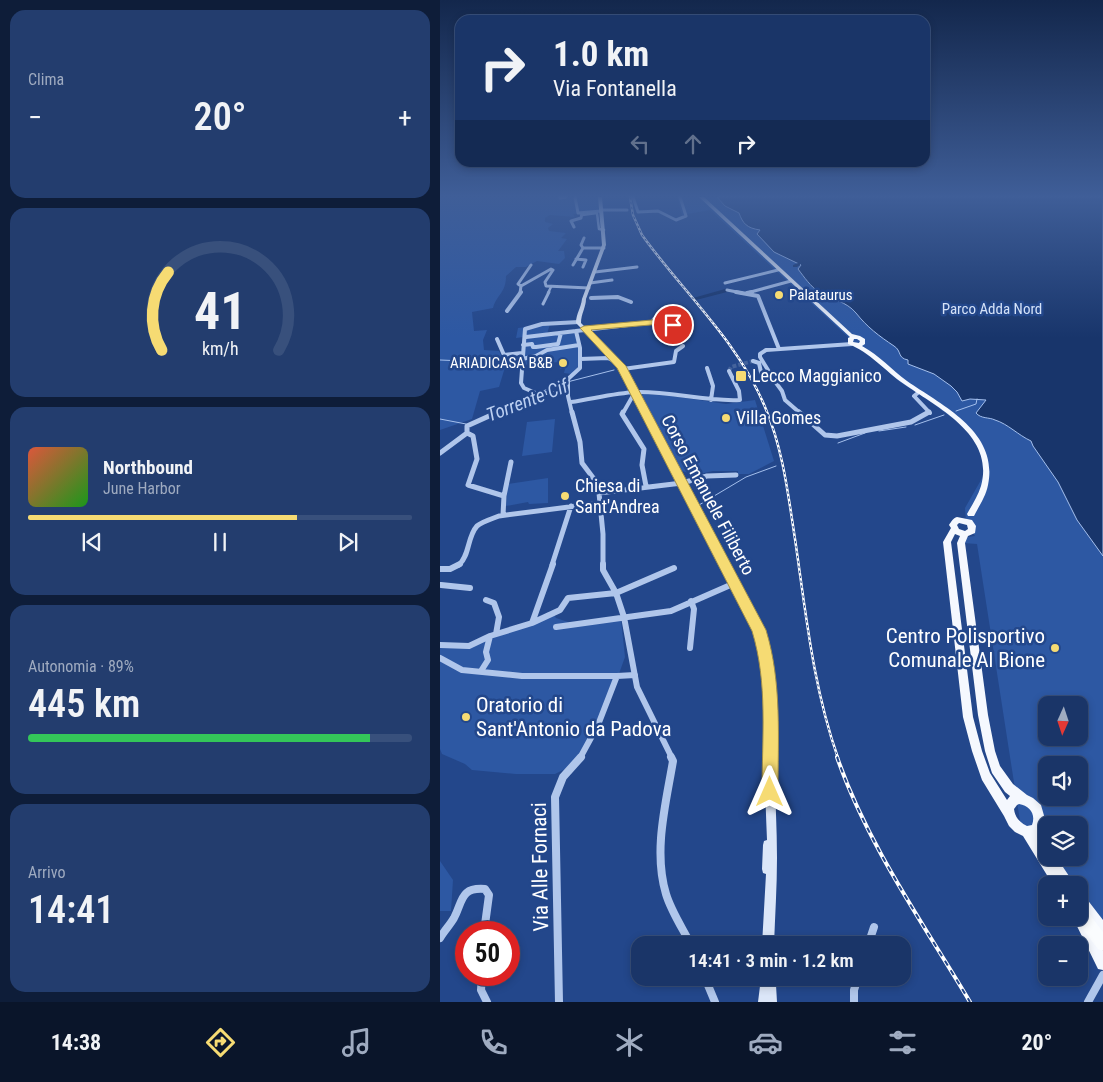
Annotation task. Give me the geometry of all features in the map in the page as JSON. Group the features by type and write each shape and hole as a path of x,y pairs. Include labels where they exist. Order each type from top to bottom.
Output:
{"highway":[{"path":"1088,924 1103,944"}],"main road":[{"path":"578,320 588,296 604,244"},
{"path":"750,244 791,281 851,341 865,346 898,377 970,429 979,443 984,455 986,483 971,514 972,526 970,532 965,534 961,543 983,715 990,751 996,769 1010,788 1023,799 1034,804 1039,816"},
{"name":"Corso Emanuele Filiberto","path":"578,320 621,366 759,630 768,666 770,695 770,822 772,858 768,936"},
{"path":"851,341 858,337 863,340 865,346"},
{"path":"971,514 954,523 954,529 951,531 946,542 968,717 986,776 1017,827 1027,832 1054,876"},
{"path":"960,520 969,522 972,526"},
{"path":"954,529 965,534"},
{"path":"1010,815 1011,803 1014,800 1023,799"},
{"path":"1027,832 1038,827"},
{"path":"1088,910 1103,930"},
{"path":"1084,926 1103,964"},
{"path":"764,1002 767,986"},
{"path":"769,986 771,1002"}],"street":[{"path":"582,244 583,248"},
{"path":"583,248 604,248"},
{"path":"573,265 583,248"},
{"path":"576,259 586,260 583,267"},
{"path":"506,311 521,292 521,286 518,284 531,265"},
{"path":"595,272 637,267"},
{"path":"521,286 551,269 553,270 545,284 546,286 588,296 618,297 631,302"},
{"path":"725,283 778,270"},
{"path":"588,296 612,280"},
{"path":"747,293 791,281"},
{"path":"543,304 551,288"},
{"path":"727,290 758,296 779,349"},
{"path":"652,323 654,319 671,312"},
{"path":"537,394 522,386 522,353 526,337 525,329 542,324 578,320"},
{"path":"526,337 576,331 584,328 663,322 673,325 679,324"},
{"path":"534,327 537,336"},
{"path":"576,331 580,368 568,382 568,393 582,462 597,483 599,493 603,534 603,570 616,592 624,617 637,687 673,761 661,829 662,868 666,895 686,936"},
{"path":"523,345 532,344 532,347 558,344 561,333"},
{"path":"550,345 552,334"},
{"path":"497,339 504,355 522,353"},
{"path":"851,341 841,344 779,349 762,352 760,356 786,400 825,435 837,436 911,422 926,417 930,414 928,408 914,396 919,392"},
{"path":"522,359 553,349 579,345"},
{"path":"580,359 608,358 621,366 674,362 676,351 684,346"},
{"path":"754,361 759,363 762,377 771,376"},
{"path":"707,368 712,386 711,400"},
{"path":"571,402 635,392 672,394 724,401 740,400 739,391 729,371"},
{"path":"635,392 622,414 644,449 642,465 646,486"},
{"path":"467,432 467,426 537,394 568,393"},
{"path":"440,453 467,432"},
{"path":"467,432 474,436 477,459 468,486 477,486 484,491 504,496"},
{"path":"503,515 504,496 511,462"},
{"path":"599,493 682,483 707,476 736,475"},
{"path":"440,569 449,569 462,562 467,556 477,527 503,515 600,502"},
{"path":"532,623 565,529 571,506"},
{"path":"440,645 469,646 493,635 532,623 560,610 568,598 616,592 674,568"},
{"path":"556,627 671,611 735,583"},
{"path":"441,585 470,588"},
{"path":"481,671 488,660 486,652 499,616 494,603 486,600"},
{"path":"690,648 694,609 691,601"},
{"path":"440,658 462,670 522,676 635,675"},
{"name":"Via Alle Fornaci","path":"559,1002 555,797 557,785 564,773 583,754 604,714 617,676"},
{"path":"440,938 453,920 460,900 467,891 476,887 485,889 489,895 485,921"},
{"path":"871,936 874,926"},
{"path":"1088,1002 1103,975"},
{"path":"481,986 481,990 487,1002"},
{"path":"708,986 715,1002"},
{"path":"854,1002 855,986"}],"green space":[{"path":"440,244 563,244 558,251 564,251 565,258 559,264 537,261 526,267 516,267 506,276 505,286 493,308 472,312 474,331 487,330 483,340 484,350 499,351 501,355 500,360 491,363 491,367 506,364 499,387 480,391 472,419 440,430"},
{"name":"Parco Adda Nord","path":"747,244 1103,244 1103,936 1088,918 1088,876 1053,876 1046,866 1088,866 1088,816 1038,816 1038,855 1022,834 977,544 963,543 968,537 975,536 966,521 965,508 985,473 983,460 972,433 931,402 900,382 861,348 853,346 848,337"},
{"path":"550,324 547,334 576,331 581,363 572,374 564,373 565,369 560,369 559,362 522,365 521,349 524,337 516,338 518,328"},
{"path":"644,394 726,404 755,400 774,461 749,474 738,474 738,471 713,471 695,475 679,470 640,396"},
{"path":"555,419 552,452 522,456 527,422"},
{"path":"548,478 548,503 529,504 528,502 506,506 508,484"},
{"path":"554,615 556,618 571,623 621,620 625,657 616,682 580,755 567,768 555,774 516,774 472,770 465,764 442,754 440,749 440,644 455,648"},
{"path":"440,861 453,880 451,911 440,911"}],"shaded area":[{"path":"766,244 1103,244 1103,556 1077,520 1058,482 1031,441 1000,422 978,415 976,413 986,400 970,399 962,401 951,386 934,374 908,364 908,360 902,358 896,348 864,323 852,309 824,295 813,287 798,269 801,265 774,252"}],"waterway":[{"name":"Torrente Cif","path":"696,298 725,291"},
{"path":"440,360 486,362 510,358"},
{"name":"Torrente Cif","path":"540,392 571,381 614,370"},
{"path":"956,411 976,404 977,399"},
{"name":"Torrente Cif","path":"497,410 505,407"},
{"path":"915,425 944,415"},
{"name":"Torrente Cif","path":"440,419 466,424"},
{"path":"879,431 906,427"},
{"path":"838,443 865,433"},
{"path":"699,505 746,477 776,466"}],"tunnel":[{"path":"729,371 731,367 753,361"}],"railway":[{"path":"649,244 709,318 740,360 754,383 771,423 781,455 816,677 829,731 838,758"},
{"path":"837,757 849,789 880,852 970,1002"}],"place":[{"name":"Palataurus","path":"779,295"},
{"name":"ARIADICASA B&B","path":"563,363"},
{"name":"Lecco Maggianico","path":"741,376"},
{"name":"Villa Gomes","path":"726,418"},
{"name":"Chiesa di Sant'Andrea","path":"565,496"},
{"name":"Centro Polisportivo Comunale Al Bione","path":"1055,648"},
{"name":"Oratorio di Sant'Antonio da Padova","path":"466,717"}],"route":[{"path":"673,325 663,322 584,328 621,366 759,630 770,682 770,792"}]}
